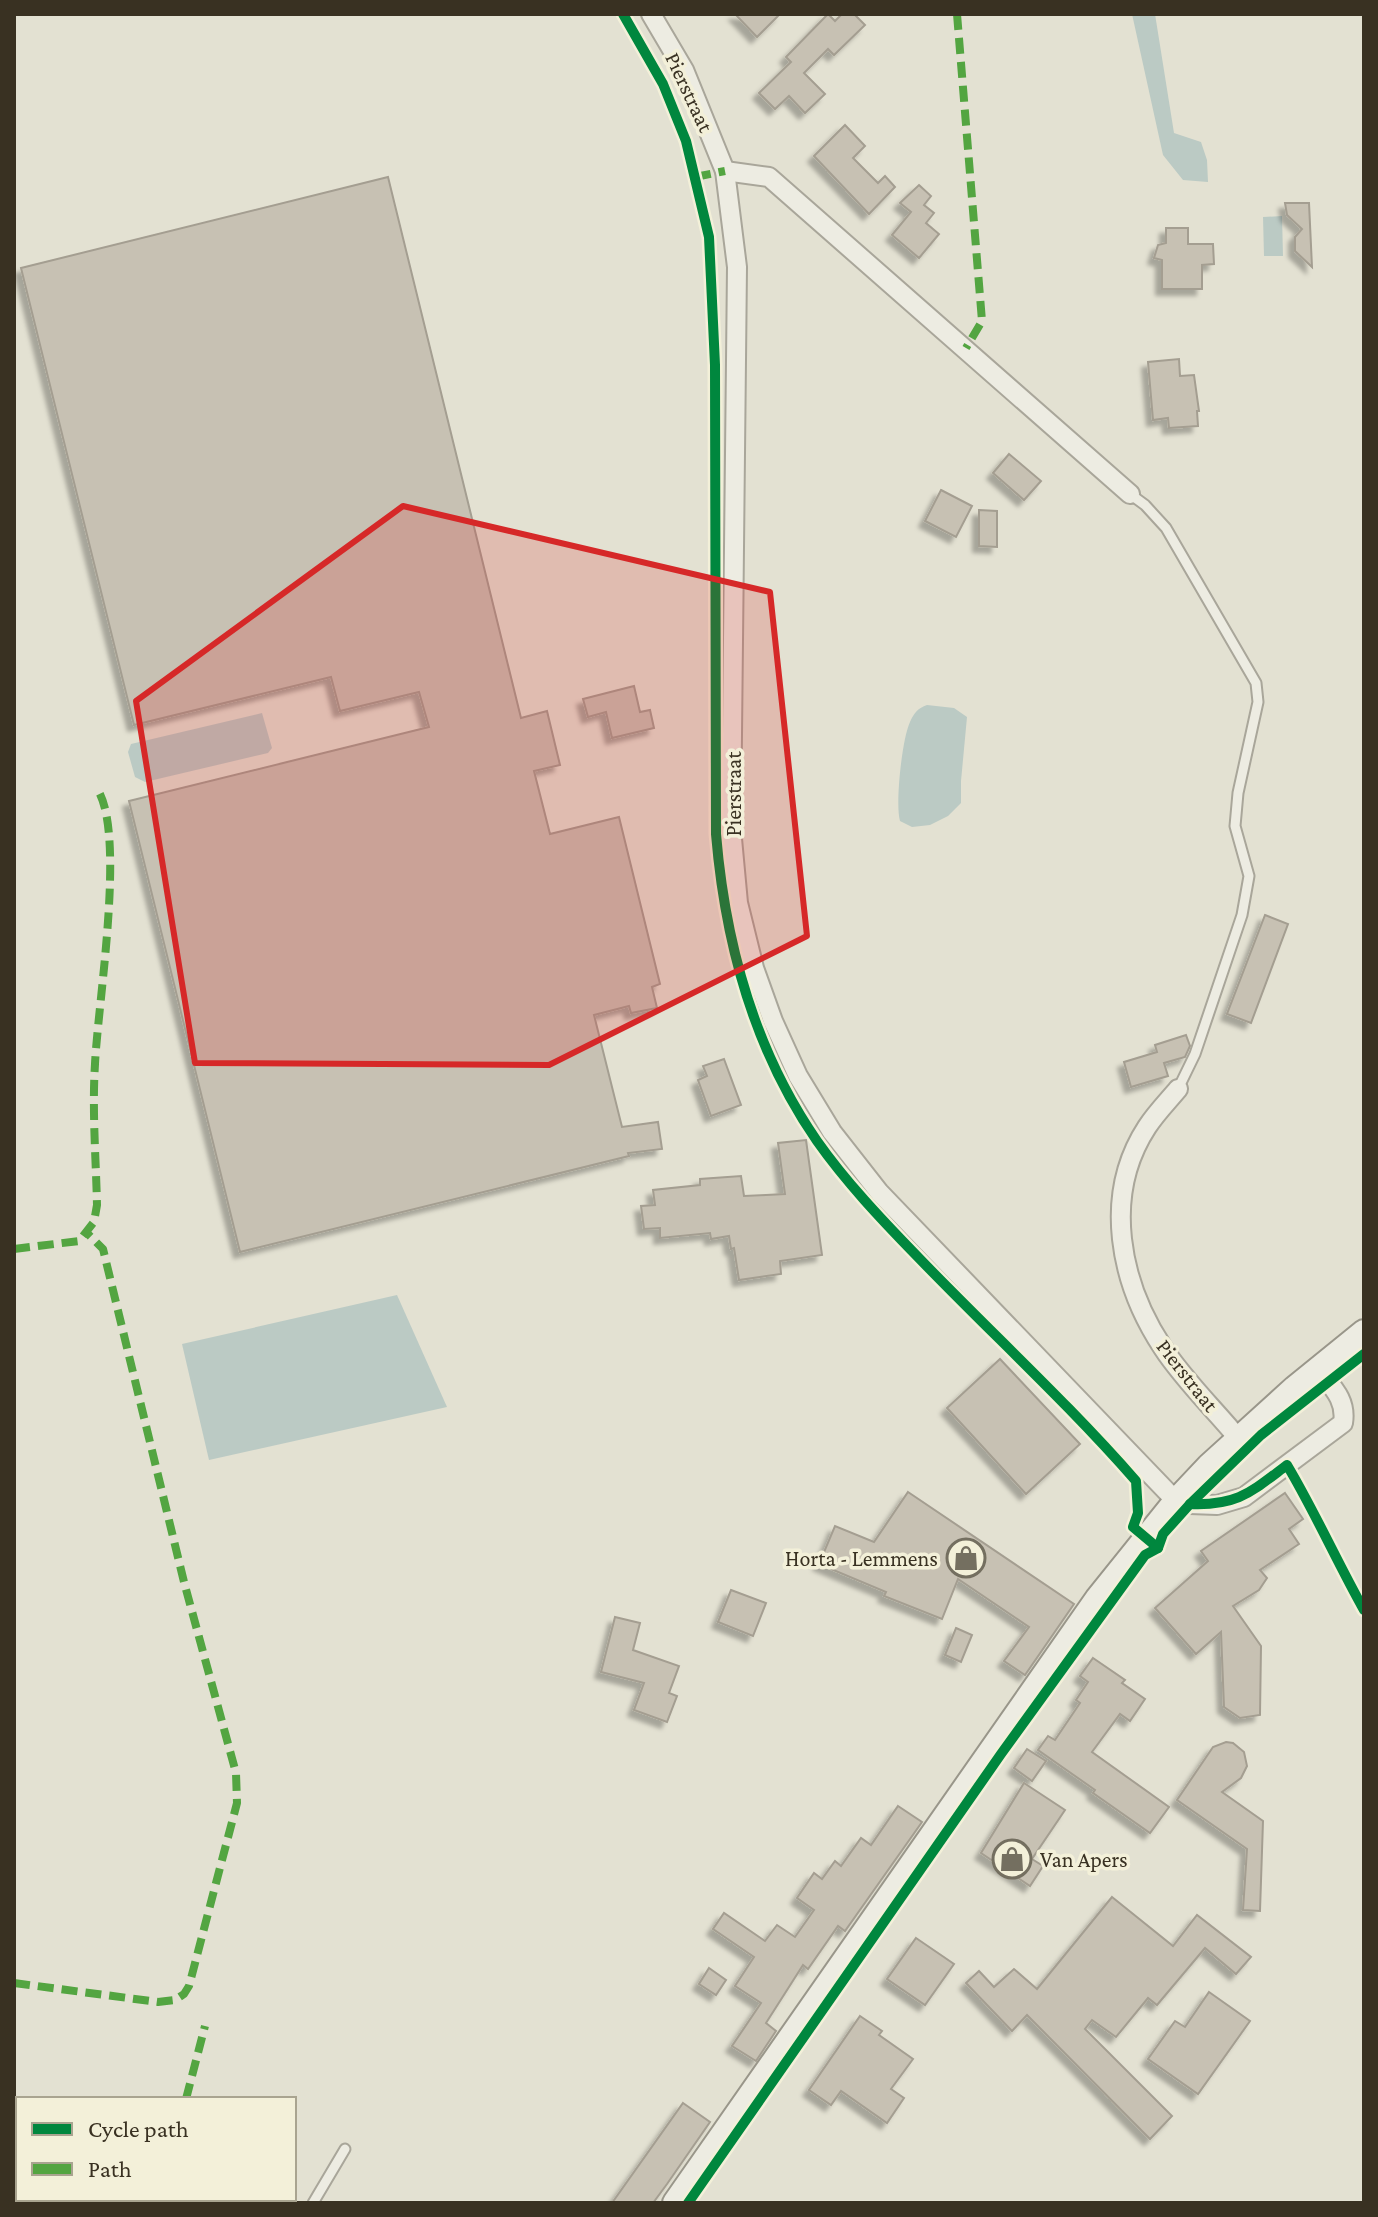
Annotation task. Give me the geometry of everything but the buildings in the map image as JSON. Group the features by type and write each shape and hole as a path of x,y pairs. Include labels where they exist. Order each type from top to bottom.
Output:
{"street":[{"name":"Pierstraat","path":"651,14 684,70 725,171 737,267 731,828 738,903 754,968 773,1021 798,1076 832,1132 879,1192 1176,1501"},
{"path":"725,171 769,177 1130,494"},
{"name":"Pierstraat","path":"1178,1089 1147,1128 1129,1164 1120,1206 1122,1254 1139,1303 1163,1349 1238,1438"},
{"path":"675,2203 1098,1598 1176,1501 1238,1438 1364,1332"},
{"path":"1176,1501 1217,1505 1244,1497 1343,1423 1345,1410 1339,1395 1318,1369"}],"lane":[{"path":"1130,494 1166,528 1256,683 1258,702 1238,793 1235,826 1249,876 1242,915 1195,1054 1178,1089"},
{"path":"313,2203 345,2149"}],"highlighted area":[{"path":"403,506 770,592 807,936 549,1065 195,1063 136,701"}],"shaded area":[{"path":"1132,14 1155,14 1174,133 1201,142 1207,160 1208,182 1183,180 1163,155"},
{"path":"1282,216 1283,256 1264,256 1263,217"},
{"path":"927,705 954,708 967,717 961,803 948,816 930,825 912,827 900,821 900,772 910,722 917,711"},
{"path":"262,713 272,748 268,753 145,782 135,777 128,752 131,744"},
{"path":"397,1295 447,1407 209,1460 182,1344"}],"marked path":[{"path":"957,14 982,321 966,348"},
{"path":"695,177 725,171"},
{"path":"14,1249 79,1241 94,1222 97,1205 95,1064 110,883 110,846 99,792"},
{"path":"14,1983 158,2002 175,2000 184,1994 189,1986 237,1803 236,1773 184,1582 103,1249 87,1233"},
{"path":"187,2097 205,2026"}],"cycle path":[{"path":"623,14 663,84 686,141 709,237 715,365 716,834 727,915 746,994 776,1070 828,1156 890,1228 1083,1423 1136,1481 1138,1513 1133,1527 1158,1548"},
{"path":"688,2203 1001,1754 1145,1555 1158,1548 1163,1534 1190,1504 1261,1435 1364,1354"},
{"path":"1190,1504 1232,1500 1287,1465 1364,1610"}],"place":[{"name":"Horta - Lemmens","path":"966,1558"},
{"name":"Van Apers","path":"1012,1859"}]}
